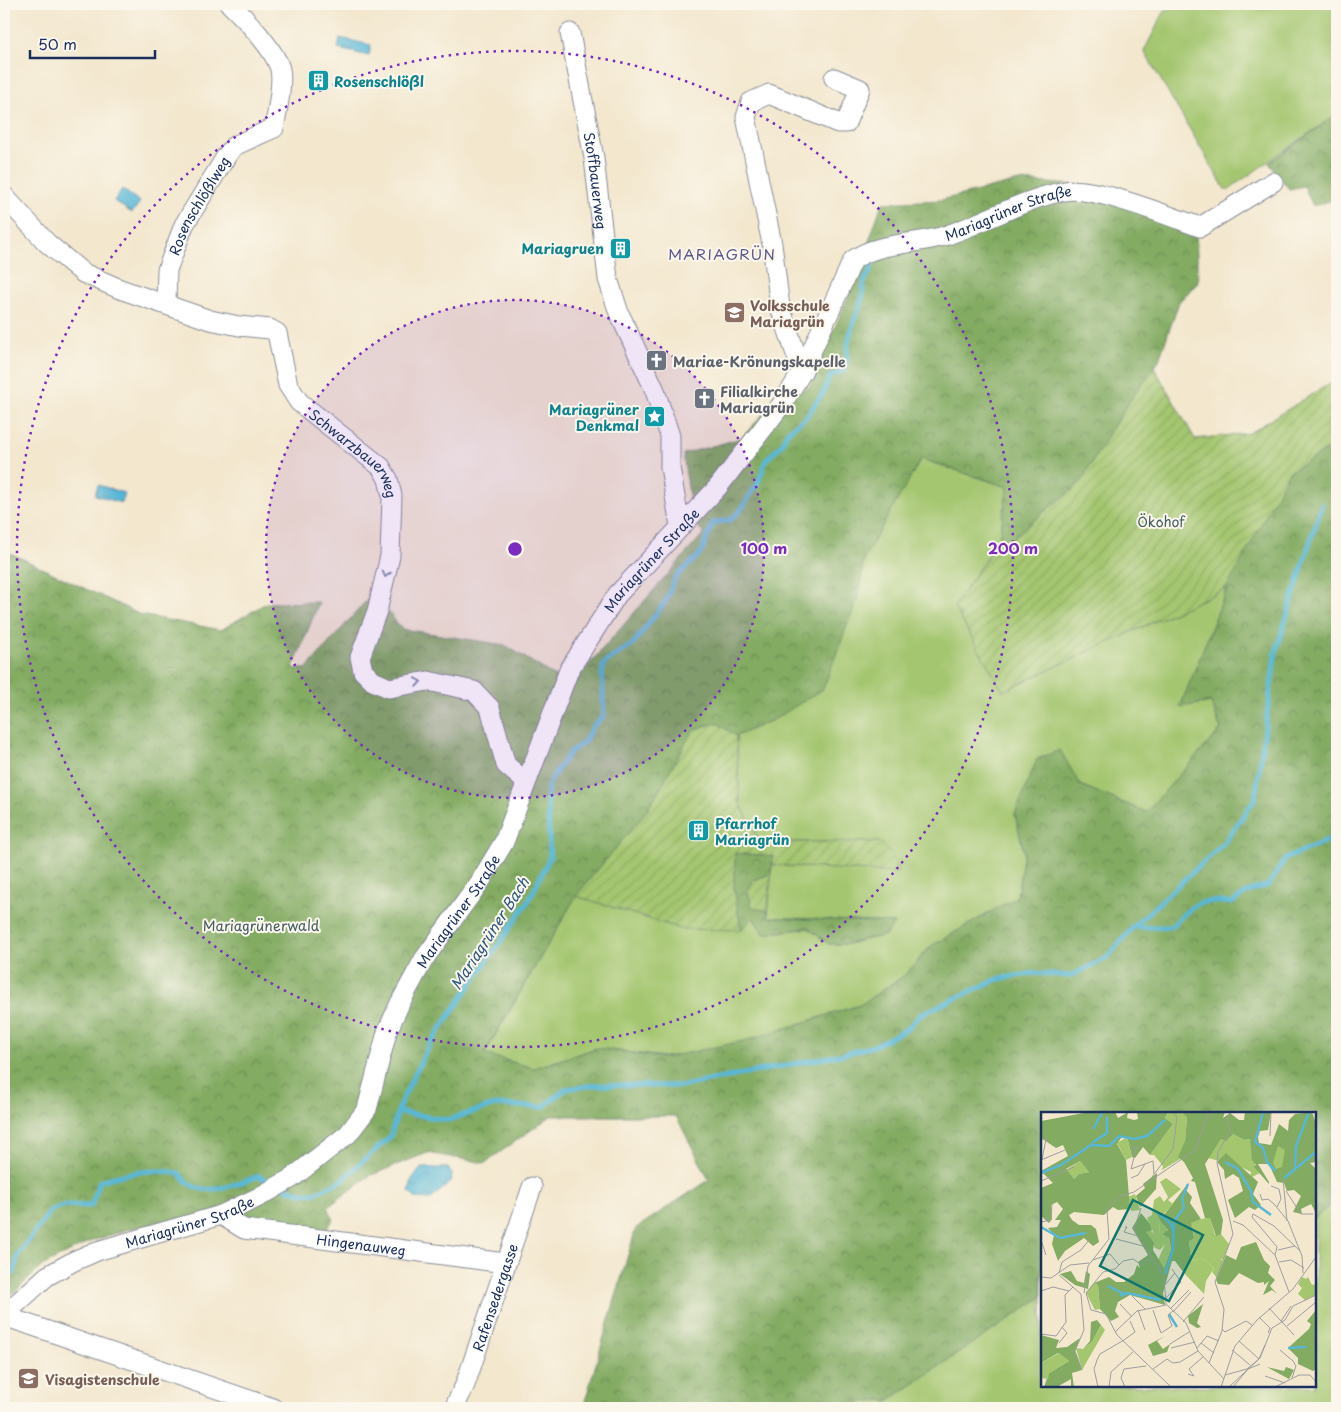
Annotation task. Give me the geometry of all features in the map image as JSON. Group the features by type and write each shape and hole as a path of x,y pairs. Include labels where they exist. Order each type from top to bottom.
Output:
{"street":[{"name":"Rosenschlößlweg","path":"166,303 168,270 184,225 226,155 234,146 274,128 278,112 280,69 256,32 230,4"},
{"name":"Stoffbauerweg","path":"570,33 594,158 608,279 619,313 654,388 670,436 670,467 680,526"},
{"path":"802,372 780,307 772,244 746,117 751,102 769,94 838,123 846,123 860,89 834,78"},
{"name":"Mariagrüner Straße","path":"4,1315 48,1276 74,1262 118,1244 221,1215 258,1198 292,1178 348,1134 367,1109 387,1032 400,1003 424,959 480,882 504,842 569,670 618,595 745,455 782,404 802,372 853,260 864,252 944,236 1030,201 1067,190 1096,193 1200,227 1273,182"},
{"name":"Schwarzbauerweg","path":"4,196 47,243 83,273 120,289 166,303 210,320 270,329 277,333 288,385 299,402 381,467 388,479 392,496 390,556 377,611 360,658 363,671 374,681 389,688 428,681 474,691 490,708 506,765 526,782"},
{"name":"Rafensedergasse","path":"454,1408 465,1385 532,1187"},
{"name":"Hingenauweg","path":"221,1215 244,1229 505,1263"},
{"path":"4,1315 273,1408"}],"green space":[{"path":"1179,4 1337,4 1337,114 1226,191 1144,51 1164,12"},
{"path":"1337,114 1337,199 1313,206 1304,186 1289,189 1269,163"},
{"name":"Mariagrünerwald","path":"1019,181 1105,187 1196,230 1198,282 1179,302 1159,360 1122,412 1080,483 1008,542 999,539 1008,487 921,459 864,558 858,597 823,689 775,719 736,736 717,723 693,730 648,809 576,896 484,1054 534,1068 597,1048 664,1058 747,1040 860,1005 905,975 931,946 1017,897 1024,853 1015,814 1037,759 1060,750 1080,785 1146,812 1221,729 1211,702 1180,707 1233,574 1289,472 1337,444 1337,1199 1316,1217 1316,1112 1041,1112 1041,1298 889,1400 780,1408 583,1408 636,1228 709,1180 676,1116 551,1116 485,1163 427,1153 369,1176 328,1207 333,1220 323,1235 177,1219 129,1229 89,1242 42,1266 4,1302 4,550 141,615 221,630 266,603 319,602 293,668 306,669 373,593 402,629 505,645 570,686 704,533 693,521 683,454 742,438 770,406 809,387 856,279 882,203 941,200"},
{"name":"Ökohof","path":"1154,367 1195,439 1249,433 1337,379 1337,444 1289,472 1227,588 1003,691 954,607 999,539 1008,542 1080,483 1122,412"},
{"path":"921,459 1008,487 999,539 954,607 1003,691 1227,588 1181,706 1211,702 1221,729 1146,813 1080,785 1060,751 1015,814 1024,853 1017,897 931,946 905,975 860,1005 795,1025 792,1029 709,1051 665,1057 597,1048 534,1068 484,1055 576,896 682,929 753,917 764,934 808,928 829,944 846,944 886,934 894,923 768,917 772,865 898,872 879,842 760,842 740,803 736,736 775,719 858,597 863,558"},
{"path":"717,723 736,736 740,803 760,842 880,842 894,857 898,873 772,865 773,856 735,853 734,888 741,930 682,929 576,896 648,809 693,730"},
{"path":"734,853 773,856 771,874 753,880 752,907 768,911 768,917 894,923 886,935 846,944 829,944 808,928 764,934 753,918 741,930 734,888"},
{"path":"771,874 768,911 752,907 748,892 753,880"},
{"path":"1337,1199 1337,1408 884,1408 889,1400 1041,1298 1041,1387 1316,1387 1316,1217"},
{"path":"889,1400 884,1408 780,1408"}],"water":[{"path":"340,38 371,45 369,56 338,49"},
{"path":"122,189 140,202 132,213 114,201"},
{"path":"98,485 124,493 121,503 95,495"},
{"path":"421,1168 448,1168 452,1174 451,1182 431,1199 415,1198 409,1192 412,1179"}],"waterway":[{"name":"Mariagrüner Bach","path":"286,1188 302,1193 315,1193 341,1181 390,1137 401,1102 428,1047 529,900 550,857 547,791 550,781 569,753 584,742 593,726 604,716 602,673 604,663 633,644 666,601 675,578 701,553 713,523 730,520 740,511 758,483 766,460 782,444 787,432 806,417 823,393 830,376 845,370 849,337 861,303 864,281 870,273 873,258"},
{"path":"1133,927 1224,843 1255,799 1276,651 1322,504"},
{"path":"398,1112 448,1120 495,1105 543,1107 566,1089 596,1085 683,1086 844,1054 874,1046 907,1029 921,1014 998,979 1035,973 1070,976 1107,958 1133,927 1171,927 1197,904 1211,901 1232,903 1247,892 1269,885 1285,859 1337,836"},
{"name":"Mariagrüner Bach","path":"4,1274 14,1273 18,1255 51,1210 66,1205 91,1206 100,1181 130,1173 160,1171 180,1174 188,1183 197,1188 217,1189 228,1187 260,1176 272,1185"}],"place":[{"name":"Rosenschlößl","path":"318,81"},
{"name":"Mariagruen","path":"620,248"},
{"name":"Volksschule Mariagrün","path":"734,313"},
{"name":"Mariae-Krönungskapelle","path":"657,361"},
{"name":"Filialkirche Mariagrün","path":"704,399"},
{"name":"Mariagrüner Denkmal","path":"655,417"},
{"name":"Pfarrhof Mariagrün","path":"699,831"},
{"name":"Visagistenschule","path":"29,1379"}],"district":[{"name":"MARIAGRÜN","path":"722,253"}]}
